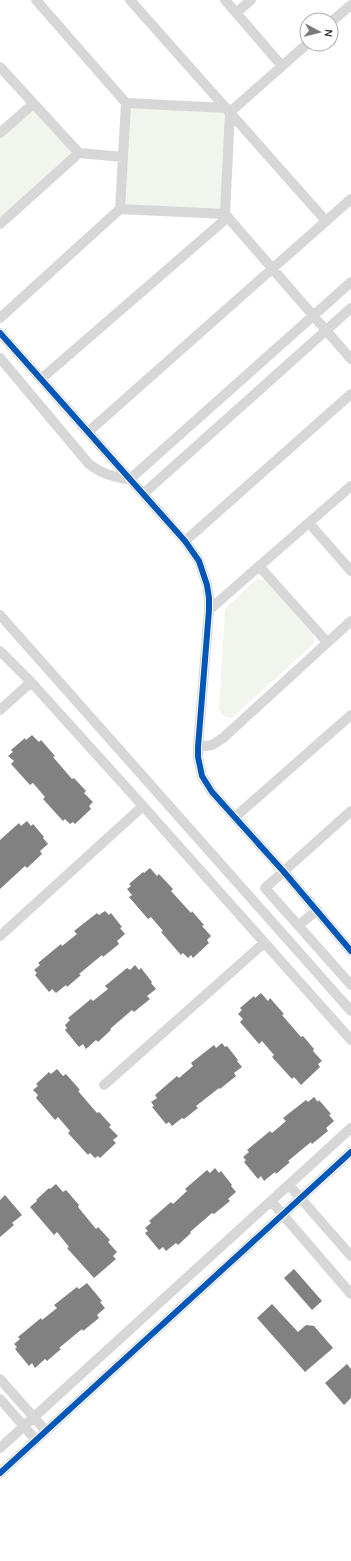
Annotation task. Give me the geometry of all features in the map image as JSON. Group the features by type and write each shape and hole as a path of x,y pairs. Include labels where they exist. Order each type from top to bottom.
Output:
{"street":[{"path":"0,318 120,209 126,103 36,0"},
{"path":"130,0 326,221"},
{"path":"225,0 282,66"},
{"path":"236,13 250,0"},
{"path":"339,15 351,5"},
{"path":"126,103 228,110 299,51"},
{"path":"0,67 79,153 123,157"},
{"path":"0,133 33,104"},
{"path":"228,110 227,216 351,359"},
{"path":"0,224 79,153"},
{"path":"88,432 351,199"},
{"path":"120,209 227,216"},
{"path":"41,379 227,216"},
{"path":"0,358 89,464 100,472 112,477 130,479 351,282"},
{"path":"143,494 351,308"},
{"path":"0,333 185,540 198,561 207,585 209,610 198,747 199,766 206,784 224,807 235,817 284,872 351,951"},
{"path":"185,540 351,394"},
{"path":"209,610 351,486"},
{"path":"309,523 351,571"},
{"path":"259,566 327,642"},
{"path":"0,615 351,1011"},
{"path":"198,747 212,744 223,738 351,621"},
{"path":"0,651 31,682 143,806 351,1040"},
{"path":"0,710 31,682"},
{"path":"235,817 351,715"},
{"path":"0,936 143,806"},
{"path":"351,811 266,888 351,985"},
{"path":"299,925 317,910"},
{"path":"104,1085 264,943"},
{"path":"0,1448 351,1128"},
{"path":"0,1473 351,1152"},
{"path":"289,1185 351,1256"},
{"path":"271,1201 351,1294"},
{"path":"0,1380 46,1431"},
{"path":"0,1399 36,1440"}],"shaded area":[{"path":"126,103 230,112 225,214 120,209"},
{"path":"33,104 79,153 0,224 0,133"},
{"path":"258,579 265,580 313,634 314,642 233,717 226,717 221,713 219,708 225,609"}],"building":[{"path":"32,735 39,742 41,740 55,756 53,757 72,779 74,778 86,791 84,793 93,802 89,806 91,809 75,824 73,822 70,824 65,819 63,821 43,799 45,797 33,783 30,785 11,764 14,761 8,756 13,752 11,750 25,738 26,740"},
{"path":"27,821 31,826 33,824 48,844 40,851 42,854 27,868 25,866 0,889 0,840 19,823 21,826"},
{"path":"150,868 157,876 159,874 173,889 171,891 191,913 192,911 211,936 207,940 209,943 193,958 191,955 188,958 183,953 181,955 161,932 163,931 151,917 148,919 129,897 132,895 127,889 131,886 129,884"},
{"path":"105,911 109,915 111,913 122,927 120,928 125,934 117,941 119,944 103,957 102,955 79,974 81,975 67,987 66,985 56,993 52,989 49,992 35,975 37,973 34,970 40,965 38,963 61,944 62,946 77,934 74,931 97,913 99,915"},
{"path":"135,965 139,970 141,968 156,989 147,996 150,999 134,1012 132,1010 110,1029 111,1030 98,1042 96,1040 86,1049 83,1044 79,1047 65,1030 67,1028 65,1025 70,1020 68,1018 91,999 93,1001 108,989 105,986 127,968 130,970"},
{"path":"261,993 268,1001 270,998 284,1014 282,1015 301,1037 303,1036 322,1061 318,1064 320,1067 301,1085 294,1077 292,1079 272,1057 274,1055 262,1041 259,1044 240,1022 243,1019 238,1014 242,1010 240,1008 254,996 255,998"},
{"path":"222,1043 225,1047 227,1046 242,1067 234,1073 236,1076 196,1106 198,1108 184,1119 182,1118 172,1126 169,1122 166,1124 152,1107 154,1106 151,1102 157,1098 155,1095 177,1076 179,1078 193,1066 191,1063 214,1045 216,1048"},
{"path":"57,1069 63,1076 66,1074 80,1090 78,1091 97,1113 99,1112 111,1125 109,1127 118,1136 113,1140 116,1143 100,1158 98,1156 95,1158 90,1153 88,1155 68,1133 70,1131 58,1117 55,1120 36,1098 38,1095 33,1090 38,1086 36,1084 49,1072 51,1074"},
{"path":"314,1097 318,1102 319,1100 331,1114 329,1115 334,1121 326,1128 328,1131 312,1144 311,1142 288,1161 290,1162 276,1174 275,1172 264,1181 261,1176 258,1179 244,1162 246,1160 243,1157 249,1152 247,1150 270,1131 272,1133 286,1121 283,1118 306,1100 308,1102"},
{"path":"215,1168 219,1173 221,1171 236,1192 228,1199 230,1201 214,1214 212,1213 190,1232 191,1233 178,1245 176,1243 166,1251 163,1247 159,1250 145,1233 148,1231 145,1228 151,1223 149,1221 171,1202 173,1204 187,1191 185,1189 207,1170 210,1173"},
{"path":"56,1184 63,1192 66,1190 96,1229 98,1227 110,1240 108,1242 117,1252 113,1256 116,1259 94,1278 67,1248 69,1247 57,1232 54,1235 30,1207 49,1188 50,1189"},
{"path":"5,1195 22,1215 12,1223 14,1225 0,1237 0,1200"},
{"path":"294,1269 322,1301 312,1310 284,1278"},
{"path":"87,1283 102,1301 100,1302 105,1308 97,1315 99,1318 83,1331 82,1329 59,1348 61,1349 47,1361 45,1359 35,1368 32,1363 29,1366 15,1349 17,1347 14,1344 20,1339 18,1337 41,1318 42,1320 57,1308 54,1305 77,1287 79,1289"},
{"path":"272,1304 298,1332 306,1325 314,1326 333,1348 305,1372 257,1318"},
{"path":"347,1364 351,1369 351,1398 344,1405 325,1383"}],"cycle path":[{"path":"0,333 185,541 199,561 207,585 209,598 198,747 198,757 202,776 212,792 284,872 351,951"},
{"path":"0,1473 351,1152"}]}
